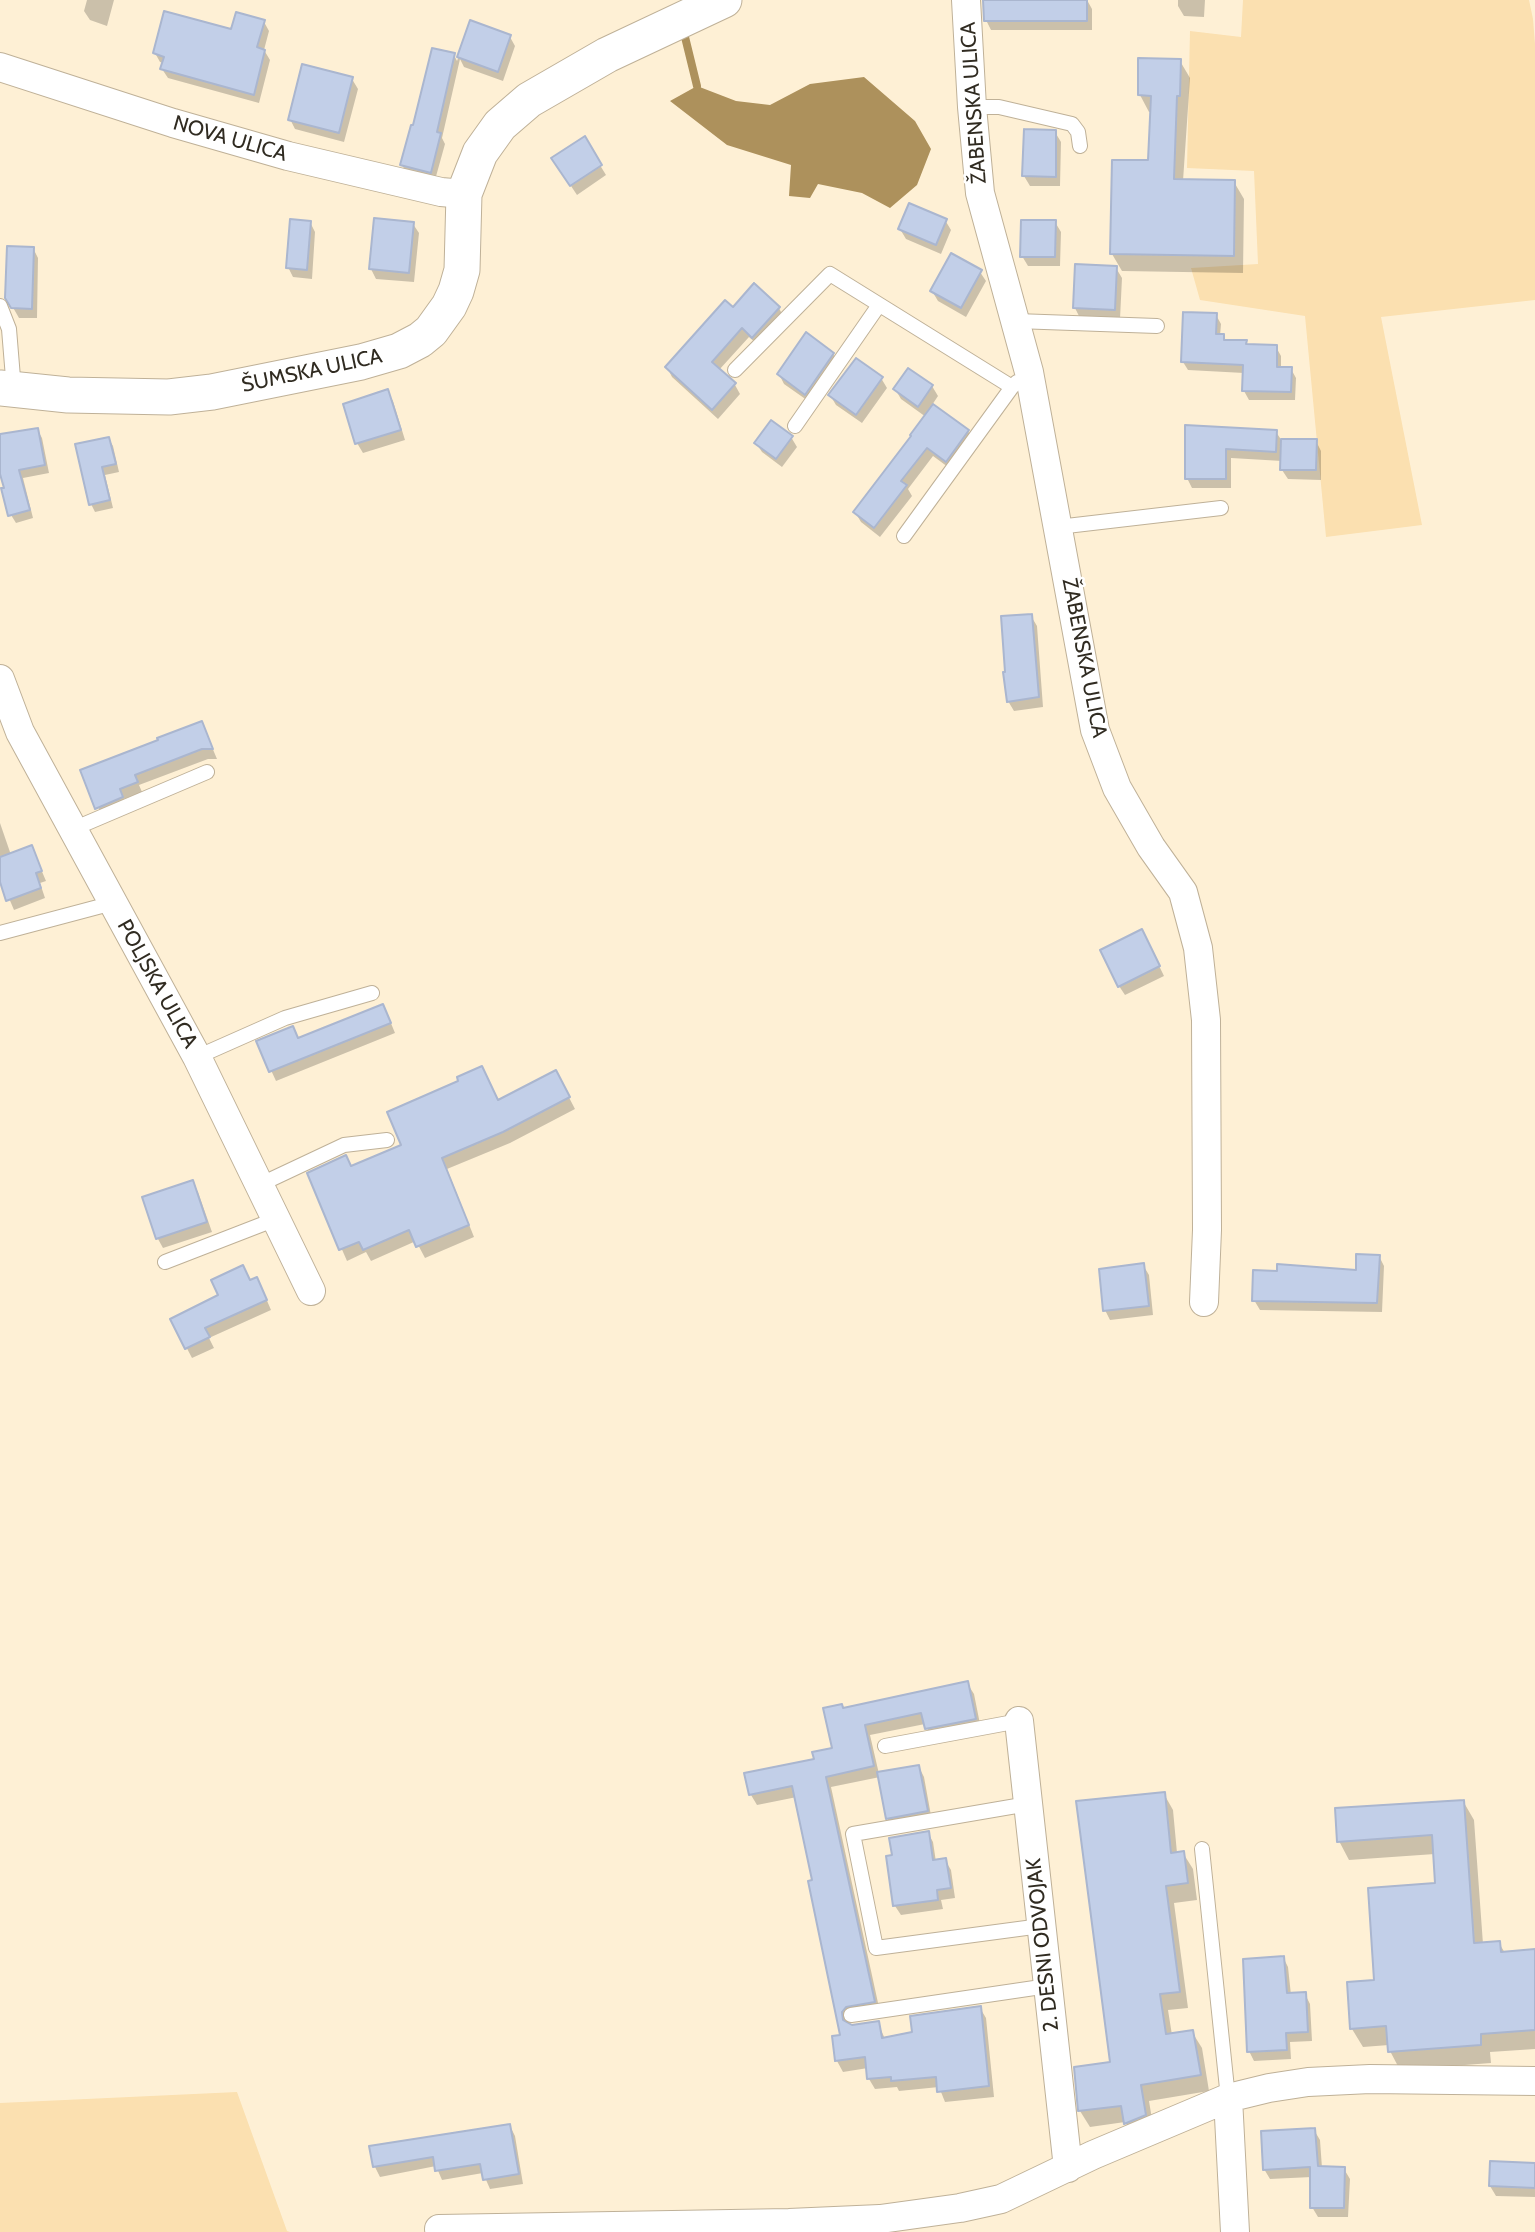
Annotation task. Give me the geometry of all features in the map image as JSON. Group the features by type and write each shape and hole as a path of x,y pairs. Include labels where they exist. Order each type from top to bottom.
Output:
{"street":[{"name":"ŠUMSKA ULICA","path":"7,389 92,396 169,397 212,393 361,362 399,351 420,340 431,331 456,291 462,270 464,194 480,153 500,125 529,100 607,55 724,0"},
{"name":"ŽABENSKA ULICA","path":"966,0 980,193 1016,321 1021,379 1058,527 1095,730 1116,788 1151,848 1182,892 1198,948 1206,1020 1207,1230 1204,1301"},
{"name":"NOVA ULICA","path":"0,67 173,123 288,156 440,192 464,194"},
{"name":"POLJSKA ULICA","path":"0,679 8,722 20,732 197,1056 311,1291"},
{"name":"2. DESNI ODVOJAK","path":"1019,1721 1068,2168"},
{"path":"439,2230 672,2229 880,2219 960,2208 1001,2199 1227,2098 1269,2088 1320,2081 1370,2079 1535,2081"},
{"path":"1227,2098 1236,2232"}],"lane":[{"path":"972,107 999,107 1072,124 1078,132 1080,146"},
{"path":"735,370 830,274 879,305 1021,379 904,536"},
{"path":"794,426 879,305"},
{"path":"0,306 9,329 7,389"},
{"path":"1016,321 1157,326"},
{"path":"1058,527 1222,508"},
{"path":"73,830 207,772"},
{"path":"0,933 113,904"},
{"path":"197,1056 285,1017 372,993"},
{"path":"259,1185 344,1145 387,1140"},
{"path":"165,1262 276,1219"},
{"path":"885,1746 1019,1721"},
{"path":"1028,1804 853,1834 876,1948 1041,1926"},
{"path":"1202,1849 1227,2098"},
{"path":"851,2015 1048,1986"}],"shaded area":[{"path":"1243,0 1529,0 1535,44 1535,300 1381,317 1422,525 1326,537 1305,316 1200,300 1191,268 1258,264 1254,171 1187,168 1190,31 1241,37"},
{"path":"864,77 915,121 931,149 917,185 890,208 862,193 818,184 810,198 789,196 791,165 727,145 670,101 697,86 736,101 770,105 810,84"},
{"path":"237,2092 287,2231 290,2232 0,2232 0,2103"}],"building":[{"path":"983,0 1087,0 1087,21 984,21"},
{"path":"164,11 231,29 236,12 265,20 257,47 265,50 254,95 160,69 164,57 153,53"},
{"path":"470,20 511,35 498,72 457,57"},
{"path":"432,48 455,53 437,132 441,133 431,173 400,165"},
{"path":"1138,58 1181,59 1174,179 1235,180 1234,256 1110,254 1112,160 1148,160 1151,96 1138,95"},
{"path":"302,64 353,77 339,133 288,120"},
{"path":"1024,129 1056,130 1056,177 1022,176"},
{"path":"585,136 602,165 570,186 551,158"},
{"path":"909,203 947,219 936,245 898,229"},
{"path":"374,218 414,222 409,273 369,269"},
{"path":"290,219 311,221 307,270 286,268"},
{"path":"1021,220 1056,220 1055,257 1020,257"},
{"path":"7,246 34,247 32,309 11,308 5,298"},
{"path":"951,253 982,270 961,308 930,291"},
{"path":"1075,264 1117,266 1115,310 1073,308"},
{"path":"754,283 780,307 752,338 742,328 712,362 736,383 712,410 665,367 725,300 733,307"},
{"path":"1183,312 1217,313 1216,334 1224,334 1224,340 1247,340 1246,344 1277,345 1277,367 1292,367 1291,392 1242,391 1243,365 1181,362"},
{"path":"806,332 834,353 805,395 777,374"},
{"path":"856,358 883,377 856,415 828,395"},
{"path":"908,368 933,385 918,407 893,389"},
{"path":"388,389 401,430 355,444 343,404"},
{"path":"933,404 969,430 946,462 927,448 901,481 907,485 874,528 853,512"},
{"path":"771,420 793,436 776,459 754,443"},
{"path":"1185,425 1277,430 1276,452 1226,449 1226,479 1185,479"},
{"path":"38,428 45,465 19,470 30,510 8,516 1,488 4,488 0,474 0,434"},
{"path":"109,437 116,464 102,467 110,500 89,505 75,444"},
{"path":"1281,439 1317,439 1316,470 1280,470"},
{"path":"1032,614 1039,697 1007,702 1001,616"},
{"path":"202,721 213,749 202,749 135,775 138,782 120,789 123,797 95,809 80,770"},
{"path":"32,845 42,871 36,873 41,888 6,901 0,882 0,857"},
{"path":"1142,929 1160,966 1118,987 1100,950"},
{"path":"383,1004 391,1023 269,1072 256,1041 293,1026 298,1038"},
{"path":"482,1066 498,1100 556,1070 570,1097 503,1132 442,1158 469,1225 416,1247 409,1230 363,1250 359,1242 339,1250 307,1173 346,1155 351,1166 401,1145 387,1112 458,1081 457,1077"},
{"path":"193,1180 207,1222 156,1239 142,1197"},
{"path":"1356,1254 1380,1255 1377,1303 1252,1301 1253,1270 1277,1271 1277,1264 1356,1270"},
{"path":"1144,1263 1149,1306 1103,1311 1099,1269"},
{"path":"243,1265 250,1280 257,1277 267,1300 205,1328 210,1337 185,1349 170,1319 218,1295 211,1280"},
{"path":"968,1681 976,1719 925,1729 921,1713 865,1725 874,1766 826,1777 875,2002 846,2007 842,2012 843,2020 852,2025 879,2021 882,2038 912,2032 910,2016 981,2006 989,2086 937,2092 936,2077 891,2081 891,2077 867,2079 865,2057 835,2061 832,2036 840,2035 808,1881 812,1880 792,1786 749,1795 744,1773 814,1759 812,1752 832,1748 823,1708 842,1704 843,1708"},
{"path":"919,1765 928,1811 886,1819 877,1772"},
{"path":"1165,1792 1171,1853 1184,1851 1188,1883 1166,1886 1180,1992 1160,1994 1166,2034 1193,2030 1201,2075 1141,2085 1146,2115 1124,2124 1121,2106 1078,2111 1074,2067 1110,2062 1076,1801"},
{"path":"1464,1800 1474,1943 1500,1941 1501,1952 1535,1949 1535,2030 1481,2034 1481,2045 1388,2052 1386,2026 1350,2029 1347,1982 1374,1980 1368,1888 1435,1883 1432,1835 1337,1842 1335,1808"},
{"path":"929,1831 933,1860 946,1858 951,1888 937,1890 938,1900 893,1906 886,1856 892,1855 889,1838"},
{"path":"1284,1956 1287,1993 1306,1992 1308,2032 1286,2033 1287,2050 1247,2052 1243,1959"},
{"path":"510,2124 519,2174 483,2180 480,2164 435,2171 433,2157 373,2167 369,2146"},
{"path":"1315,2128 1318,2166 1345,2167 1344,2208 1310,2208 1310,2167 1263,2170 1261,2131"},
{"path":"1490,2161 1535,2163 1535,2188 1489,2186"}],"waterway":[{"path":"685,37 697,86"}]}
